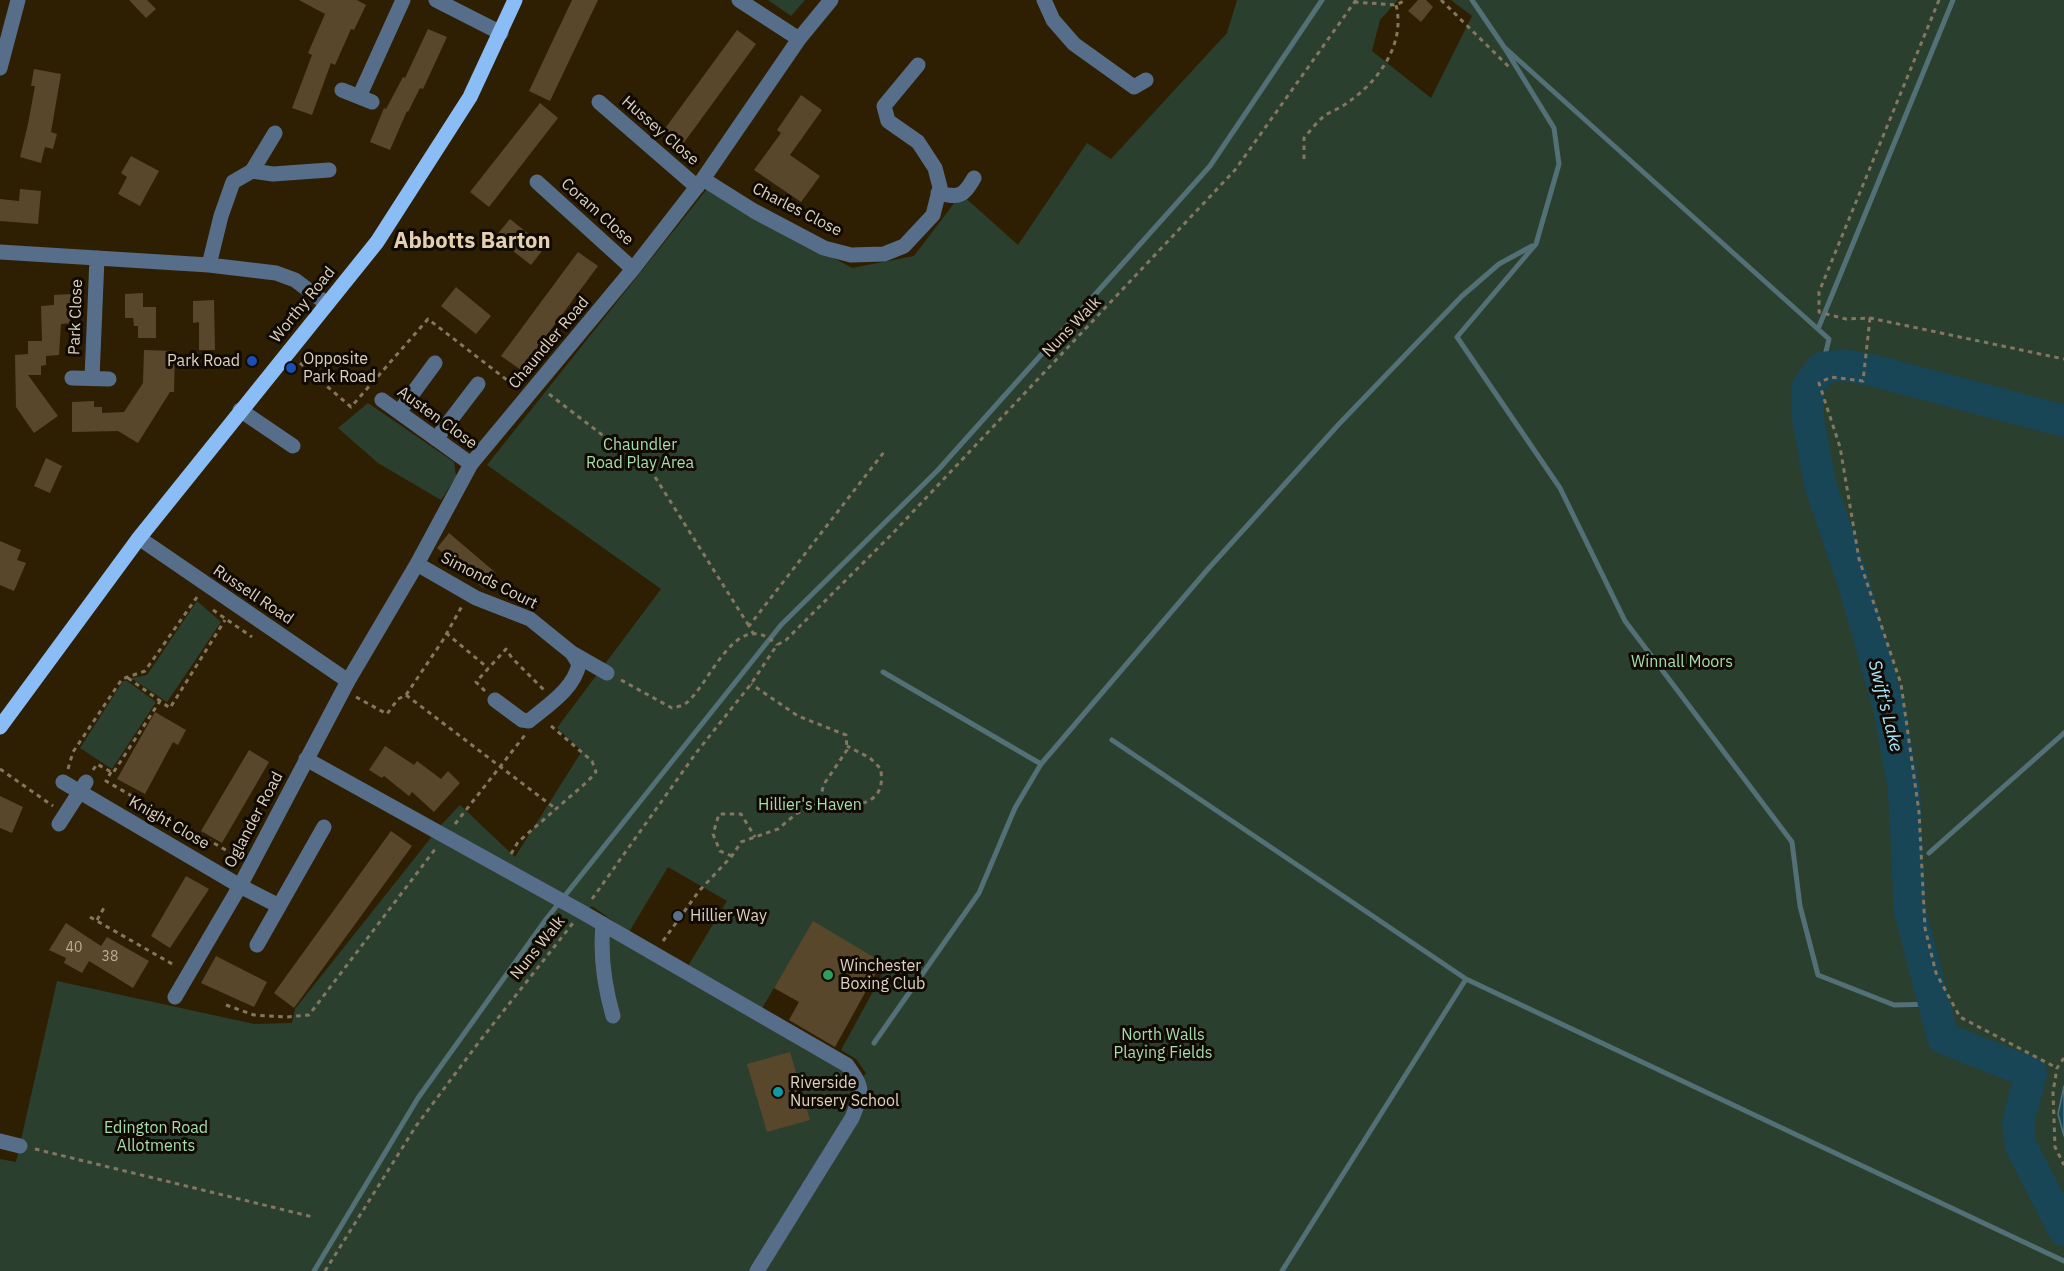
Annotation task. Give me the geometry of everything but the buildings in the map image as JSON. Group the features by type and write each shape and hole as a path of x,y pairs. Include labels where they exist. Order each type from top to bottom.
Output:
{"main road":[{"name":"Worthy Road","path":"0,727 139,538 377,242 470,97 515,0"}],"street":[{"path":"0,68 18,0"},
{"path":"342,90 366,99 403,0"},
{"path":"739,0 799,39"},
{"name":"Chaundler Road","path":"346,686 417,564 471,464 633,269 700,183 799,39 831,0"},
{"path":"1044,0 1053,20 1074,44 1134,87 1146,80"},
{"path":"440,1 501,33"},
{"path":"918,65 884,106 888,120 918,142 938,178 940,187 938,193 956,196 964,193 974,178"},
{"name":"Hussey Close","path":"600,102 700,183"},
{"path":"209,265 221,216 233,182 252,171 275,133"},
{"path":"252,171 273,174 329,170"},
{"name":"Coram Close","path":"537,182 633,269"},
{"name":"Charles Close","path":"700,183 824,248 851,255 884,254 904,246 933,215 938,193"},
{"path":"0,252 209,265 276,273 295,280 327,304"},
{"name":"Park Close","path":"92,378 97,258"},
{"path":"399,412 435,363"},
{"name":"Park Close","path":"72,378 109,379"},
{"path":"436,439 478,384"},
{"name":"Austen Close","path":"382,400 471,464"},
{"path":"240,410 293,446"},
{"name":"Russell Road","path":"139,538 346,686"},
{"name":"Simonds Court","path":"417,564 469,594 530,620 572,653 607,673"},
{"path":"495,700 522,720 533,717 569,687 577,674 579,664 572,653"},
{"name":"Oglander Road","path":"176,998 240,886 346,686"},
{"path":"306,759 582,912 847,1065 860,1083 860,1099 852,1118 758,1271"},
{"name":"Knight Close","path":"63,782 82,787 240,886 279,906"},
{"path":"59,824 82,787"},
{"path":"257,945 324,826"},
{"path":"603,924 601,941 604,985 613,1016"},
{"path":"0,1141 20,1146"}],"path":[{"path":"1355,1 1396,5 1406,0"},
{"path":"1442,0 1509,67"},
{"path":"1939,0 1819,292 1819,312 1846,319 1870,318 2064,359"},
{"name":"Nuns Walk","path":"325,1271 416,1126 582,912 696,753 752,684 777,645 786,640 892,534 1235,170 1355,1"},
{"path":"1304,159 1304,138 1323,117 1347,103 1369,85 1388,59 1398,32 1399,18 1396,5"},
{"path":"1870,318 1863,381 1831,377 1819,383 1840,447 1859,559 1901,684 1919,812 1925,928 1936,973 1960,1017 2057,1068"},
{"path":"298,362 351,407 428,319 523,392"},
{"path":"549,394 614,444"},
{"path":"749,626 884,452"},
{"path":"655,477 749,626 757,635"},
{"path":"346,686 387,714 398,699 406,695 469,594"},
{"path":"63,782 73,752 122,679 146,671 196,596 203,602"},
{"path":"211,608 225,620 254,638"},
{"path":"128,678 170,708 225,620"},
{"path":"446,633 488,668"},
{"path":"607,673 672,708 685,705 733,643 744,635 757,635 777,645"},
{"path":"495,700 476,682 506,649 554,700"},
{"path":"654,954 699,891 732,856 741,842 778,829 796,814 818,801 824,783 847,750 846,735 798,716 752,684"},
{"path":"406,695 556,809"},
{"path":"160,702 106,781 236,856 241,846"},
{"path":"449,831 526,733 533,717 592,760 596,772 518,842 501,868"},
{"path":"818,801 837,805 858,805 875,796 882,785 881,769 870,758 847,746"},
{"path":"82,787 97,764 111,772"},
{"path":"0,769 56,808"},
{"path":"732,856 720,851 713,834 719,814 741,814 755,837"},
{"path":"225,1005 254,1015 286,1017 309,1015 437,847 444,851"},
{"path":"96,920 105,906"},
{"path":"90,916 189,974"},
{"path":"2064,1058 2057,1068 2053,1092 2055,1147 2064,1165"},
{"path":"20,1146 313,1216"}],"green space":[{"path":"768,0 805,0 791,16"},
{"path":"1237,0 1398,0 1380,20 1372,51 1431,98 1472,16 1451,0 2064,0 2064,1271 0,1271 0,1159 16,1162 57,981 254,1024 292,1023 295,1009 441,825 460,805 515,857 582,751 557,728 661,589 487,465 707,189 852,268 914,256 961,194 1018,245 1087,143 1111,159 1227,33","holes":["668,867 727,901 688,966 761,1010 813,922 887,966 841,1050 856,1059 866,1073 860,1082 847,1065 583,912 592,906 629,932"]},
{"path":"368,403 454,462 456,477 441,500 378,463 338,428"},
{"path":"197,601 221,622 167,702 131,678 147,675"},
{"path":"123,681 127,681 156,702 112,769 80,748"}],"water":[{"path":"2064,1086 2064,1136 2058,1114"}],"waterway":[{"path":"314,1271 418,1098 547,918 781,625 938,470 1210,166 1322,0"},
{"path":"1472,0 1504,47 1829,339 1822,368"},
{"path":"1818,329 1953,0"},
{"path":"1504,47 1554,128 1559,164 1536,244 1457,337 1560,488 1625,621 1792,842 1800,906 1818,975 1894,1005 1934,1004"},
{"path":"874,1043 979,893 1015,808 1041,764 1208,569 1339,424 1462,296 1499,264 1532,246"},
{"name":"Swift's Lake","path":"2064,421 1875,371 1844,365 1822,368 1808,386 1808,418 1820,484 1854,584 1889,708 1904,790 1910,911 1943,1038 2031,1073 2018,1123 2021,1146 2064,1230"},
{"path":"883,672 1041,764"},
{"path":"1929,853 2064,733"},
{"path":"1112,740 1466,979 1282,1271"},
{"name":"Swift's Lake","path":"1908,872 1914,867"},
{"path":"1466,979 2064,1261"}],"place":[{"name":"Park Road","path":"252,361"},
{"name":"Opposite Park Road","path":"291,368"},
{"name":"Hillier Way","path":"678,916"},
{"name":"Winchester Boxing Club","path":"828,975"},
{"name":"Riverside Nursery School","path":"778,1092"}],"district":[{"name":"Abbotts Barton","path":"472,242"}],"park label":[{"name":"Chaundler Road Play Area","path":"640,454"},
{"name":"Winnall Moors","path":"1682,662"},
{"name":"Hillier's Haven","path":"810,805"},
{"name":"North Walls Playing Fields","path":"1163,1044"},
{"name":"Edington Road Allotments","path":"156,1137"}]}
